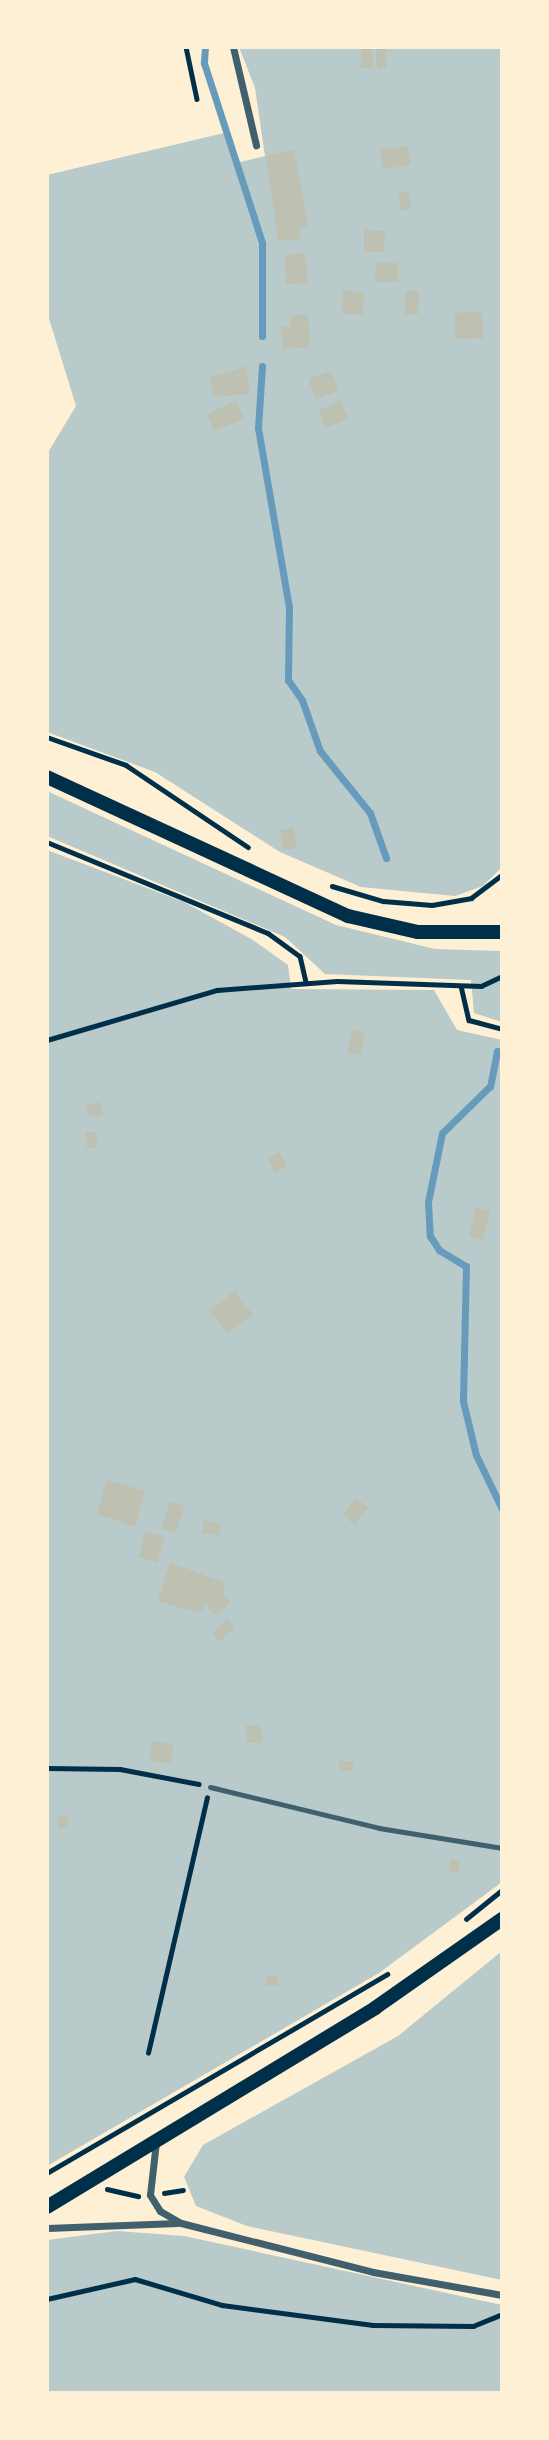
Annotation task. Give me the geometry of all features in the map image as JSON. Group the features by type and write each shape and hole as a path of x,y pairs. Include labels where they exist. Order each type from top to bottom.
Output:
{"main road":[{"path":"47,777 323,907 395,929 466,934 502,932"},
{"path":"47,2207 426,1976 502,1919"}],"street":[{"path":"233,47 256,145"},
{"path":"159,2138 149,2172 150,2195 160,2211 181,2223 373,2272 502,2295"},
{"path":"47,2228 181,2223"}],"lane":[{"path":"210,1787 379,1828 502,1848"}],"path":[{"path":"187,47 197,100"},
{"path":"47,737 127,765 256,853"},
{"path":"47,842 268,933 300,956 306,982"},
{"path":"326,884 383,901 432,905 471,898 502,874"},
{"path":"47,1040 168,1000 306,982 461,986 488,985 502,976"},
{"path":"461,986 469,1020 502,1029"},
{"path":"47,1768 120,1769 210,1787 148,2053"},
{"path":"457,1926 502,1890"},
{"path":"47,2173 398,1967"},
{"path":"47,2299 135,2279 222,2305 373,2325 473,2326 502,2314"}],"shaded area":[{"path":"239,47 502,47 502,867 483,886 455,896 361,887 280,852 155,772 47,732 47,454 76,406 47,312 47,175 228,132 236,163 265,156 255,88"},
{"path":"47,791 336,925 435,949 502,951 502,1022 474,1013 471,980 325,974 285,937 47,836"},
{"path":"47,850 184,902 253,940 288,965 291,989 434,990 457,1030 502,1040 502,1882 379,1973 47,2166"},
{"path":"502,1951 502,2280 247,2226 196,2206 184,2177 203,2145 398,2036"},
{"path":"117,2231 184,2236 502,2305 502,2393 47,2393 47,2240"}],"building":[{"path":"376,48 386,48 386,68 377,69"},
{"path":"361,49 372,49 373,68 361,68"},
{"path":"408,146 411,165 383,169 380,150"},
{"path":"294,150 308,226 299,227 300,239 278,241 266,156"},
{"path":"399,192 409,192 411,209 400,211"},
{"path":"364,230 385,231 384,252 364,252"},
{"path":"305,253 308,283 286,284 285,255"},
{"path":"376,262 398,263 398,282 375,282"},
{"path":"343,291 364,292 363,314 342,314"},
{"path":"406,291 419,291 418,314 405,314"},
{"path":"482,312 483,338 455,339 454,313"},
{"path":"308,314 310,347 283,349 281,327 291,327 291,316"},
{"path":"246,366 250,394 213,397 210,377"},
{"path":"331,371 338,391 316,399 308,379"},
{"path":"236,401 244,419 214,431 207,414"},
{"path":"341,401 348,419 325,428 319,410"},
{"path":"294,827 297,848 283,850 280,830"},
{"path":"352,1030 365,1033 361,1055 348,1053"},
{"path":"100,1102 103,1115 89,1117 86,1105"},
{"path":"86,1132 97,1132 97,1148 87,1148"},
{"path":"280,1152 287,1166 275,1173 267,1158"},
{"path":"476,1208 490,1211 483,1240 469,1236"},
{"path":"235,1291 253,1315 227,1333 209,1310"},
{"path":"107,1480 145,1491 135,1527 97,1514"},
{"path":"356,1498 368,1508 355,1525 342,1515"},
{"path":"170,1502 185,1506 175,1533 161,1528"},
{"path":"204,1520 221,1524 219,1536 202,1533"},
{"path":"145,1532 165,1537 157,1563 139,1557"},
{"path":"170,1562 225,1583 222,1593 231,1602 215,1615 206,1605 199,1613 158,1601"},
{"path":"227,1619 235,1627 220,1642 212,1635"},
{"path":"246,1725 262,1725 262,1743 246,1743"},
{"path":"152,1741 173,1744 171,1764 149,1761"},
{"path":"339,1761 353,1761 353,1771 340,1771"},
{"path":"68,1815 69,1827 58,1828 57,1816"},
{"path":"450,1859 460,1860 459,1872 449,1871"},
{"path":"267,1975 278,1976 278,1986 266,1985"}],"waterway":[{"path":"205,47 204,63 262,243 262,336"},
{"path":"262,366 258,428 289,607 288,680 302,700 320,751 370,813 386,858"},
{"path":"497,1051 490,1086 442,1133 428,1202 430,1236 439,1250 466,1266 463,1401 476,1455 502,1509"}]}
